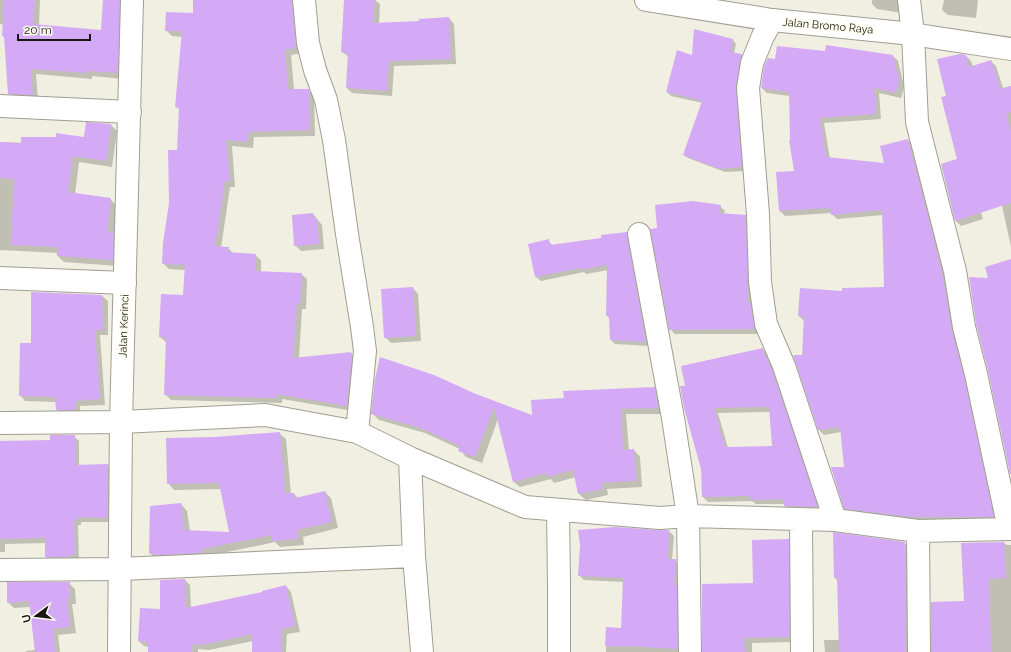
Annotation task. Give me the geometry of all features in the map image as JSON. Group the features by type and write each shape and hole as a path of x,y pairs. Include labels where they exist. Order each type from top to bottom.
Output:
{"street":[{"name":"Jalan Kerinci","path":"118,652 121,422 126,283 132,0"},
{"path":"304,0 308,43 315,70 326,100 334,140 365,351 358,432"},
{"name":"Jalan Bromo Raya","path":"646,0 772,20 913,34 931,38 1011,49"},
{"path":"0,423 121,422 265,415 358,432 410,458 525,507 660,518 688,516 835,520 918,531 1010,529 982,409 976,374 964,327 955,271 917,122 913,34 909,0"},
{"path":"772,20 763,36 752,62 748,88 758,214 760,282 766,324 784,366 835,520"},
{"path":"0,106 130,112"},
{"path":"639,234 673,418 688,516 690,652"},
{"path":"0,278 126,283"},
{"path":"410,458 414,556 422,652"},
{"path":"558,510 560,584 558,652"},
{"path":"801,520 802,652"},
{"path":"918,531 919,652"},
{"path":"0,570 120,569 414,556"}],"building":[{"path":"4,0 35,0 33,24 101,30 103,0 120,0 118,73 87,71 86,73 31,69 33,95 8,94 4,36 2,36"},
{"path":"193,0 292,0 296,48 285,50 288,89 309,89 310,130 249,132 248,142 226,140 230,181 225,181 215,246 229,247 228,252 256,254 255,271 302,273 300,304 297,303 293,358 351,352 347,406 276,394 277,398 164,395 166,337 159,337 161,294 183,295 185,265 162,264 163,243 169,203 168,150 177,150 179,108 175,107 182,31 165,31 166,12 193,13"},
{"path":"344,0 375,0 373,23 419,21 419,19 449,17 451,59 389,61 387,91 346,88 348,53 341,52"},
{"path":"694,29 733,39 731,52 742,54 736,89 742,167 720,169 683,155 702,101 666,92 677,50 692,55"},
{"path":"826,45 893,55 899,80 896,93 874,88 876,114 820,118 826,157 884,163 880,146 908,139 942,271 952,330 964,377 994,517 911,517 844,509 831,467 844,467 840,427 818,430 793,355 802,355 804,317 798,316 800,288 842,291 842,288 884,287 882,210 831,215 830,208 779,211 776,172 794,171 789,140 789,92 761,88 764,66 768,58 775,59 777,46 825,51"},
{"path":"960,54 966,55 969,67 991,60 1001,89 1011,86 1011,112 1006,114 1011,131 1011,203 955,221 941,164 957,159 941,97 946,96 937,59"},
{"path":"86,122 111,124 106,161 73,156 68,192 111,198 107,233 113,231 113,260 57,256 57,247 11,245 14,179 0,178 0,142 21,143 21,137 56,137 56,133 84,137"},
{"path":"693,201 721,205 719,213 746,215 747,302 750,302 755,329 669,330 650,229 657,228 655,205"},
{"path":"313,213 313,218 317,218 319,244 294,246 292,215"},
{"path":"627,232 646,342 610,340 609,316 606,316 607,265 580,270 580,268 535,277 528,244 549,239 550,245 601,238 601,235"},
{"path":"1011,259 1010,474 988,371 976,324 969,277 988,278 985,267"},
{"path":"413,287 416,336 384,338 381,289"},
{"path":"31,292 102,295 103,330 95,330 100,399 75,401 75,410 56,410 55,397 19,396 20,343 31,343"},
{"path":"763,348 772,370 818,507 784,506 784,499 750,500 750,496 702,497 701,469 684,408 680,386 685,386 681,366","holes":["769,407 772,446 725,447 714,408"]},
{"path":"380,357 434,375 476,394 532,415 531,400 564,398 563,391 655,387 658,408 621,409 623,450 634,449 636,481 601,483 603,489 578,494 573,470 547,477 546,473 513,482 494,407 475,457 458,451 460,446 418,427 371,414 375,379"},
{"path":"280,432 285,493 294,493 295,498 325,491 332,522 297,530 298,539 272,541 272,535 202,549 202,553 159,555 149,553 150,506 181,503 184,530 229,532 219,483 167,484 166,438 214,437"},
{"path":"50,435 75,435 75,465 108,464 108,518 77,517 77,520 74,520 75,555 68,555 69,557 45,557 45,538 0,539 0,441 50,440"},
{"path":"615,527 669,530 668,559 676,559 674,585 677,585 677,649 605,646 606,627 621,628 623,578 578,576 580,545 578,530"},
{"path":"833,532 905,542 906,652 839,652 837,578 834,578"},
{"path":"789,539 789,637 744,638 745,652 702,652 702,584 753,583 752,540"},
{"path":"1004,542 1006,578 989,579 991,652 931,652 931,602 964,601 961,543"},
{"path":"185,579 186,608 262,592 286,585 295,626 282,629 281,652 252,652 252,634 203,645 193,644 192,652 148,652 148,642 138,641 140,608 160,609 160,580"},
{"path":"7,582 70,582 70,598 67,599 70,627 53,629 55,652 35,652 29,601 7,603"}]}
